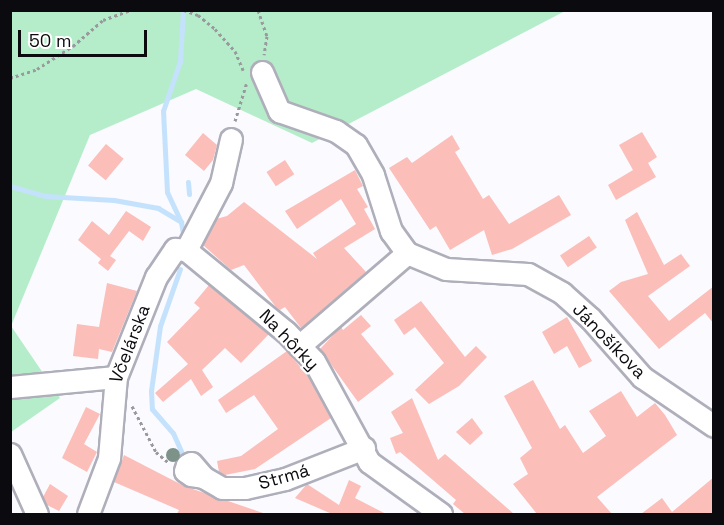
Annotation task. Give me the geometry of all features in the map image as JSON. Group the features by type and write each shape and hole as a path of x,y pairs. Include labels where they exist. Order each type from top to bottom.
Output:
{"street":[{"path":"255,76 279,111 336,131 356,145 373,175 391,231 407,253 299,345"},
{"name":"Včelárska","path":"87,514 109,458 114,385 156,277 181,249 221,183 231,140"},
{"name":"Na hôrky","path":"181,249 299,345 314,362 367,455"},
{"name":"Jánošíkova","path":"407,253 446,269 528,274 562,293 590,318 642,377 714,426"},
{"path":"10,387 114,385"},
{"path":"11,454 37,514"},
{"path":"367,455 441,514"},
{"name":"Strmá","path":"194,474 222,488 245,488 367,455"}],"path":[{"path":"184,10 198,15 215,29 255,76"},
{"path":"258,10 267,36 252,89 276,105"},
{"path":"10,78 37,69 73,46 103,20 130,11"},
{"path":"231,140 255,76"},
{"path":"114,385 135,408 156,452 194,474"}],"green space":[{"path":"11,11 565,11 312,143 196,89 90,135 11,326"},
{"path":"11,326 60,398 11,432"}],"building":[{"path":"642,132 657,157 648,163 656,177 616,200 608,185 633,170 619,145"},
{"path":"203,133 217,145 213,160 204,171 185,155"},
{"path":"452,135 460,149 455,152 483,199 489,195 509,224 559,195 571,215 512,249 492,255 484,230 450,250 436,226 430,230 389,168 407,157 412,163"},
{"path":"106,144 124,159 106,180 88,165"},
{"path":"285,160 294,174 276,186 267,172"},
{"path":"355,170 363,186 357,189 368,207 364,209 375,229 344,248 366,272 301,328 285,307 280,310 276,307 244,265 231,270 203,245 216,219 227,216 244,202 317,259 313,253 356,224 341,199 297,229 285,211"},
{"path":"126,211 151,227 143,241 129,231 110,256 116,260 108,271 98,263 101,259 78,240 92,221 109,235"},
{"path":"637,212 664,265 681,254 690,266 648,296 669,321 714,286 714,324 705,313 659,349 609,291 621,282 648,274 625,220"},
{"path":"589,236 597,248 568,267 560,256"},
{"path":"107,283 137,291 112,352 99,349 98,359 73,356 77,324 99,327"},
{"path":"209,285 269,334 241,363 225,348 202,370 213,387 201,396 191,379 163,402 155,393 188,364 167,342 200,308 194,303"},
{"path":"421,301 465,357 476,346 487,357 459,386 429,404 415,390 444,363 415,327 404,335 394,320"},
{"path":"361,315 371,326 361,334 394,374 358,402 320,349 341,327 343,330"},
{"path":"567,317 592,361 579,368 567,346 554,354 542,332"},
{"path":"287,351 308,376 331,418 255,469 225,475 219,472 217,461 241,456 278,429 254,395 226,413 218,400"},
{"path":"533,380 560,429 565,425 583,453 606,436 589,411 621,391 637,417 655,403 677,435 597,497 612,514 537,514 513,484 528,474 520,458 532,448 504,396"},
{"path":"412,398 438,460 445,454 514,514 465,514 453,504 456,500 400,452 396,454 390,438 403,433 391,412"},
{"path":"86,407 100,414 84,444 97,452 87,472 62,458"},
{"path":"472,418 483,433 470,445 456,432"},
{"path":"124,455 184,486 266,514 177,514 179,510 114,482"},
{"path":"714,477 714,514 641,514 662,498 672,512"},
{"path":"349,480 361,486 355,498 386,514 332,514 295,498 307,484 339,505"},
{"path":"50,484 68,496 59,511 47,505 43,497"}],"waterway":[{"path":"181,222 167,192 163,111 180,61 183,10"},
{"path":"188,182 189,194"},
{"path":"10,186 46,196 114,200 158,208 181,222 183,233"},
{"path":"180,269 160,326 151,391 152,409 173,433 181,451"}]}
